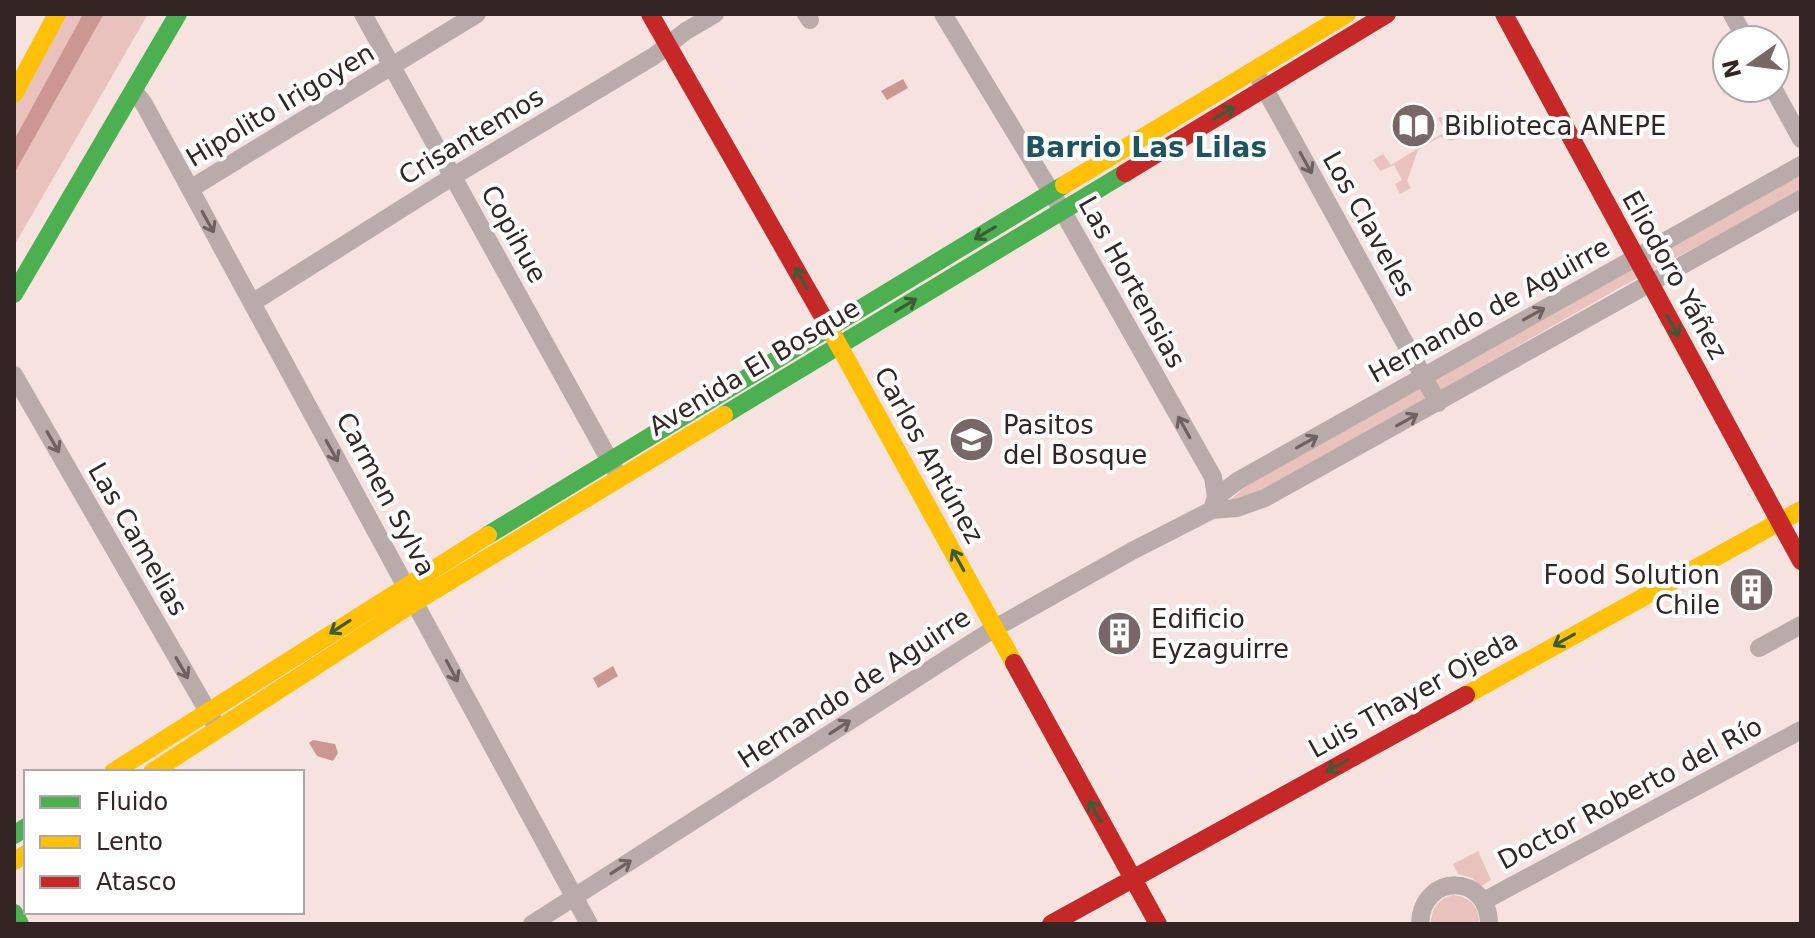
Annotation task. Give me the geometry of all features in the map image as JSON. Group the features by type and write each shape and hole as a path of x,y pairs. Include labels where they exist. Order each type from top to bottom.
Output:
{"street":[{"path":"14,94 57,14"},
{"path":"14,294 178,14"},
{"name":"Copihue","path":"363,14 620,478"},
{"name":"Hipolito Irigoyen","path":"190,189 477,14"},
{"name":"Carlos Antúnez","path":"650,14 829,328 1158,924"},
{"name":"Crisantemos","path":"252,303 715,14"},
{"name":"Las Hortensias","path":"943,14 1062,210 1213,477 1214,503"},
{"name":"Avenida El Bosque","path":"116,770 405,585 1347,14"},
{"name":"Avenida El Bosque","path":"155,770 415,602 1387,14"},
{"name":"Eliodoro Yáñez","path":"1504,14 1801,561"},
{"name":"Los Claveles","path":"1255,70 1438,403"},
{"name":"Carmen Sylva","path":"134,91 589,924"},
{"path":"1782,104 1801,139"},
{"name":"Hernando de Aguirre","path":"532,924 995,628 1214,503 1239,480 1801,165"},
{"name":"Hernando de Aguirre","path":"1214,503 1237,508 1256,502 1801,199"},
{"name":"Las Camelias","path":"14,375 218,729"},
{"name":"Luis Thayer Ojeda","path":"1051,924 1801,510"},
{"path":"1759,648 1801,625"},
{"name":"Doctor Roberto del Río","path":"1484,901 1801,730"},
{"path":"1420,924 1425,901 1443,887 1466,887 1484,901 1489,911 1489,924"},
{"path":"14,913 20,924"}],"shaded area":[{"path":"66,14 83,14 14,140 14,106"},
{"path":"83,14 104,14 14,174 14,140"},
{"path":"104,14 148,14 14,246 14,174"},
{"path":"903,79 908,88 887,100 881,91"},
{"path":"1458,110 1470,131 1452,141 1440,137 1418,150 1407,181 1411,188 1400,194 1395,184 1402,180 1394,165 1380,171 1373,160 1383,154 1391,165 1445,132 1438,118"},
{"path":"1801,175 1801,191 1621,287 1253,497 1229,501 1247,485"},
{"path":"613,666 618,676 598,688 593,678"},
{"path":"313,740 335,744 338,753 333,761 317,756 309,743"},
{"path":"1478,851 1491,880 1480,887 1472,878 1458,874 1453,864"},
{"path":"1453,895 1473,904 1479,924 1431,924 1436,905"}],"traffic: fast":[{"path":"14,294 178,14"},
{"path":"724,415 1125,173"},
{"path":"488,535 1064,185"},
{"path":"14,835 24,828"},
{"path":"14,913 20,924"}],"traffic: slow":[{"path":"14,94 57,14"},
{"path":"1064,185 1347,14"},
{"path":"827,324 1014,663"},
{"path":"155,770 415,602 724,415"},
{"path":"1466,695 1801,510"},
{"path":"116,770 488,535"},
{"path":"14,861 24,855"}],"traffic: jam":[{"path":"650,14 827,324"},
{"path":"1125,173 1387,14"},
{"path":"1504,14 1801,561"},
{"path":"1014,663 1158,924"},
{"path":"1051,924 1466,695"}],"place":[{"name":"Biblioteca ANEPE","path":"1413,126"},
{"name":"Pasitos del Bosque","path":"972,440"},
{"name":"Food Solution Chile","path":"1751,590"},
{"name":"Edificio Eyzaguirre","path":"1120,634"}],"district":[{"name":"Barrio Las Lilas","path":"1146,147"}]}
